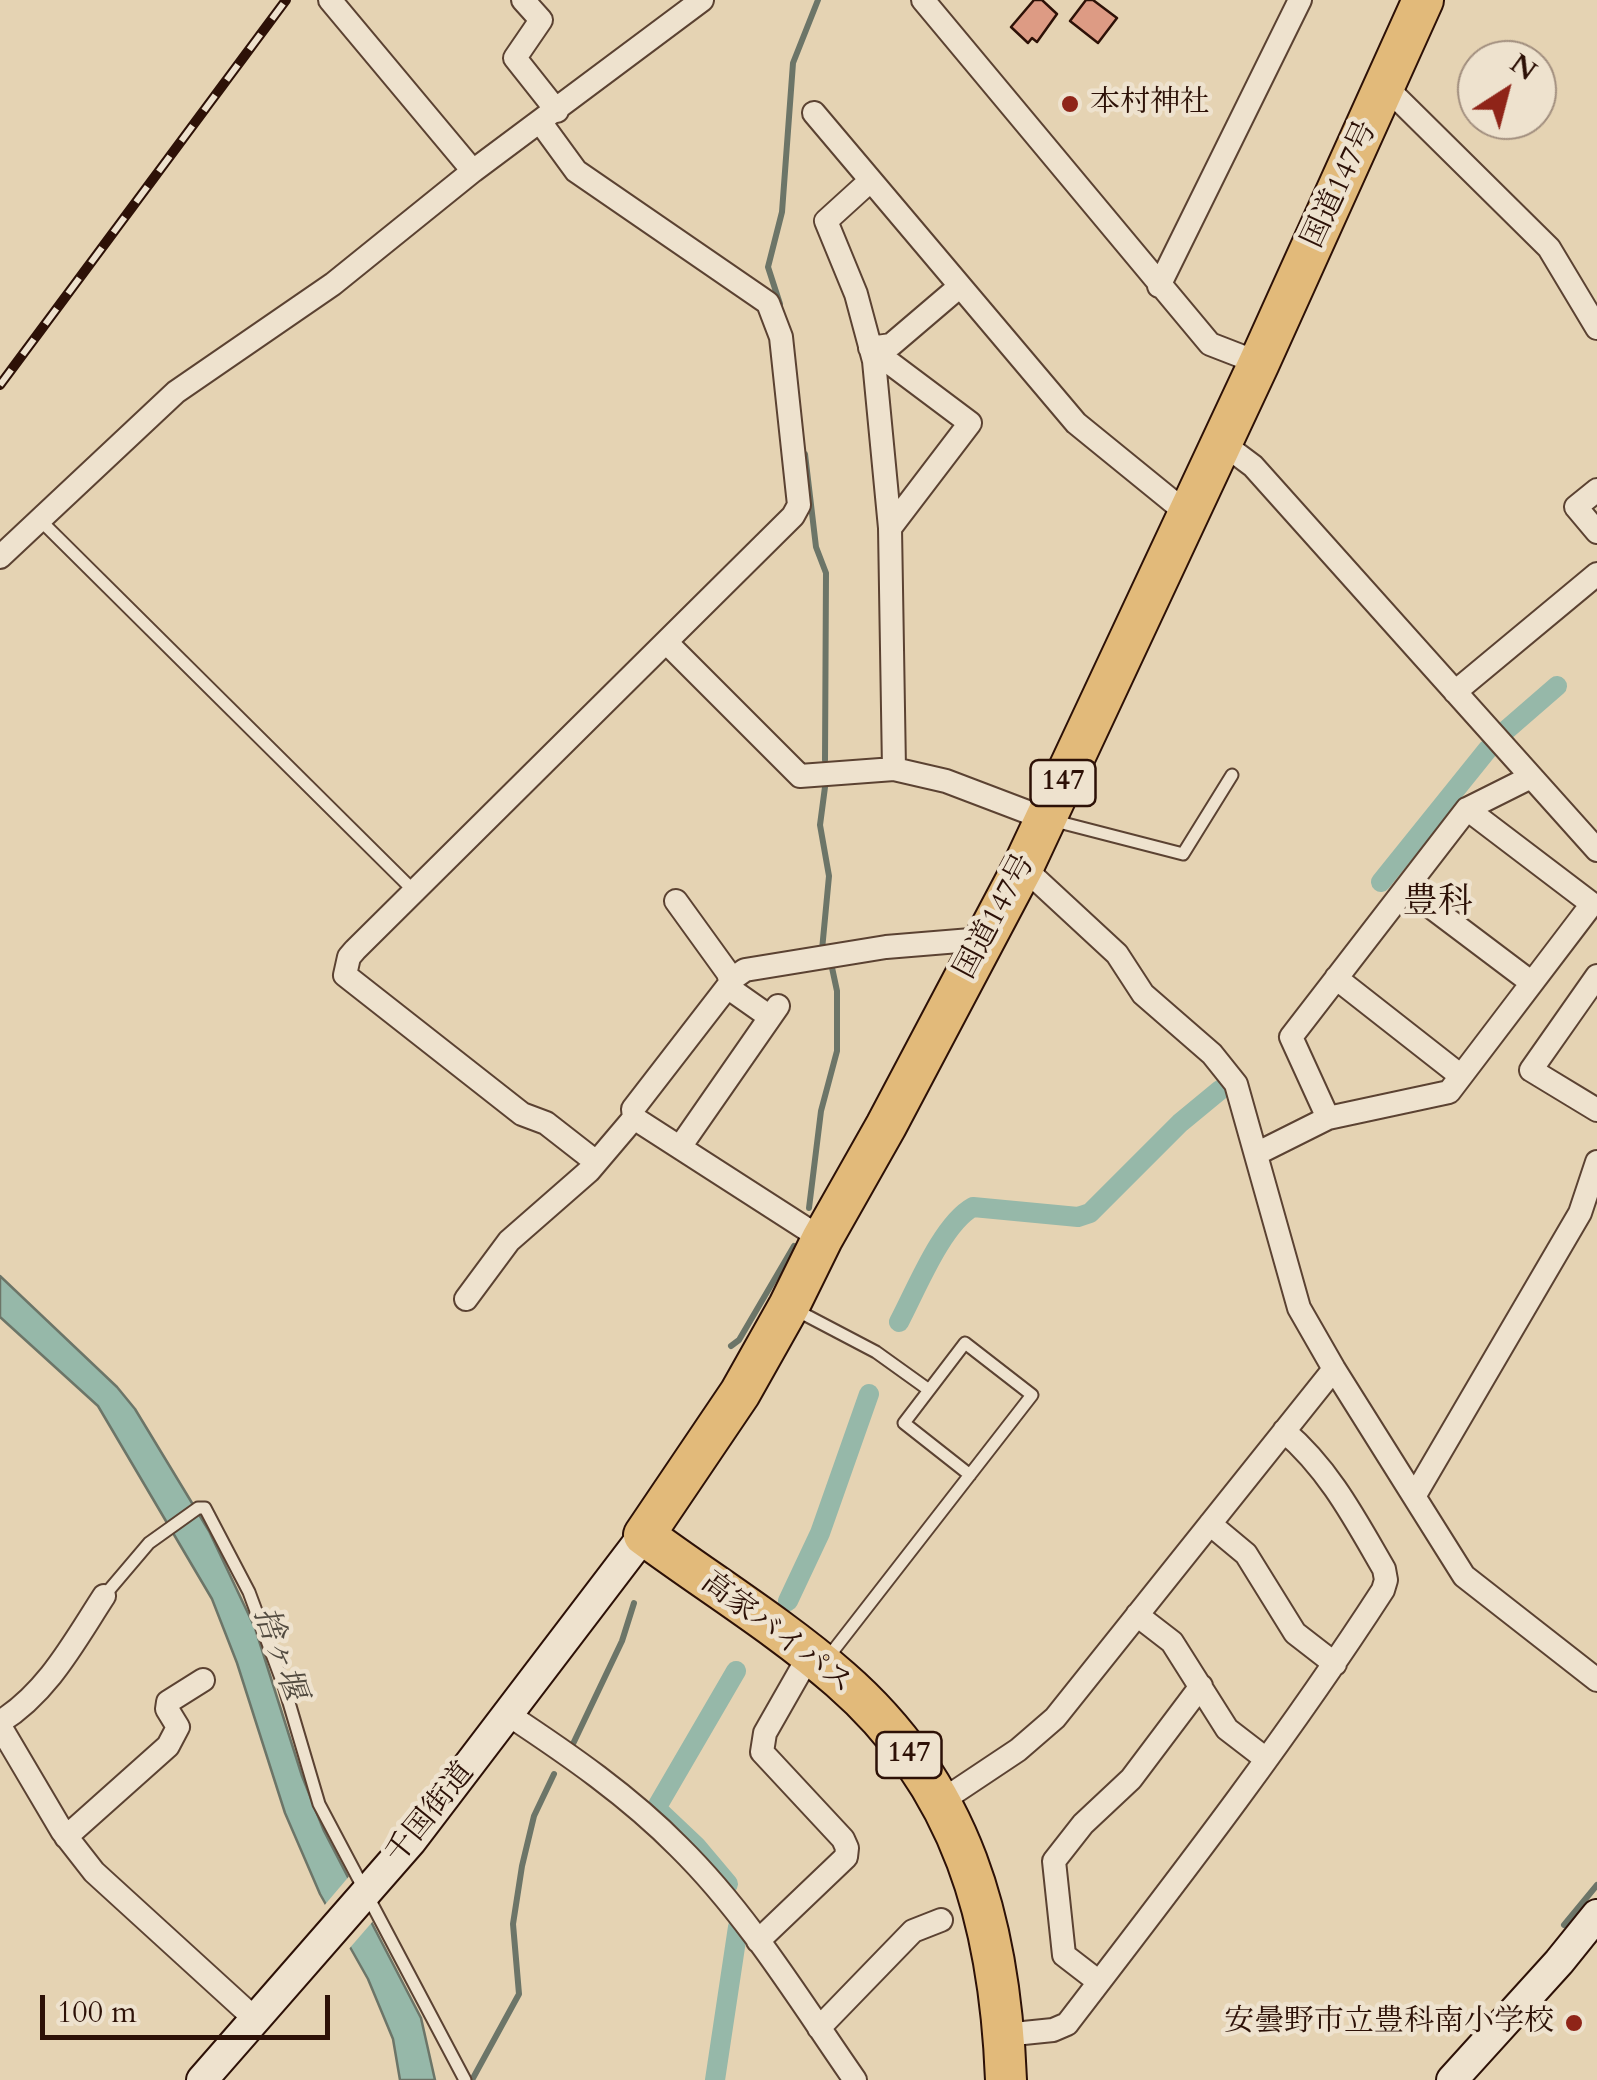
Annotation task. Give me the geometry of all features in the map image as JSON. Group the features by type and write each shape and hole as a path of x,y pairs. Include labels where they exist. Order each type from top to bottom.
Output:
{"highway":[{"name":"国道147号","path":"644,1536 740,1393 1023,867 1259,364 1423,0"},
{"name":"高家バイパス","path":"644,1536 816,1660 866,1704 892,1733 940,1802 971,1868 988,1920 1004,2035 1006,2080"}],"main road":[{"name":"千国街道","path":"202,2080 421,1829 644,1536"},
{"path":"1452,2080 1596,1918"}],"street":[{"path":"330,0 473,171"},
{"path":"523,0 541,20 515,58 576,171 762,297 772,310 779,328 799,505 794,516 349,958 345,975 522,1114 546,1123 596,1162"},
{"path":"0,557 176,392 333,284 473,171 702,0"},
{"path":"923,0 1210,344 1259,364"},
{"path":"1159,286 1300,0"},
{"path":"1386,87 1549,248 1597,328"},
{"path":"814,113 1076,423 1178,506 1191,510"},
{"path":"870,180 826,221 856,294 870,348 890,528 894,769"},
{"path":"870,348 891,344 959,287"},
{"path":"870,348 970,424 890,528"},
{"path":"1222,442 1253,466 1532,777 1588,822 1597,850"},
{"path":"1597,490 1576,507 1597,532"},
{"path":"1455,692 1597,574"},
{"path":"667,643 800,776 894,769 946,781 1046,819"},
{"path":"1328,1118 1291,1038 1467,809 1532,777"},
{"path":"1256,1154 1328,1118 1448,1092 1592,904 1467,809"},
{"path":"1023,867 1117,954 1143,994 1226,1069 1236,1084 1299,1308 1334,1369 1464,1576 1597,1680"},
{"path":"1406,888 1532,983"},
{"path":"676,902 728,973 733,991 774,1012 680,1147"},
{"path":"822,1238 634,1118 632,1109 745,970 781,962 971,940 982,945"},
{"path":"1597,976 1531,1070 1597,1110"},
{"path":"1336,978 1461,1076"},
{"path":"466,1299 509,1241 596,1162 634,1118"},
{"path":"1415,1495 1580,1213 1597,1162"},
{"path":"940,1802 1018,1750 1055,1718 1334,1369"},
{"path":"1004,2035 1053,2030 1067,2024 1266,1759 1383,1590 1384,1569 1337,1490 1311,1454 1284,1431"},
{"path":"1210,1524 1246,1554 1295,1633 1335,1664"},
{"path":"104,1596 49,1680 0,1724 66,1837 94,1872 254,2018"},
{"path":"1137,1615 1172,1642 1228,1729 1266,1759"},
{"path":"758,1941 846,1857 848,1848 762,1752 765,1733 816,1660"},
{"path":"66,1837 168,1746 178,1727 167,1709 168,1702 204,1680"},
{"path":"1099,1982 1064,1955 1054,1862 1083,1824 1132,1780 1201,1686"},
{"path":"509,1715 566,1754 683,1850 758,1941 855,2080"},
{"path":"819,2028 913,1931 941,1920"}],"lane":[{"path":"41,521 416,893"},
{"path":"1046,819 1182,854 1232,776"},
{"path":"789,1306 876,1352 930,1390"},
{"path":"816,1660 970,1475 1032,1395 965,1343 904,1423 970,1475"},
{"path":"104,1596 149,1543 198,1508 205,1508 250,1592 320,1804 465,2080"}],"shaded area":[{"path":"0,1276 117,1387 135,1409 209,1531 255,1628 302,1776 324,1831 421,2018 435,2080 400,2080 393,2039 368,1979 320,1894 285,1813 212,1599 98,1406 0,1317"}],"pier":[{"path":"351,1874 374,1920 348,1950 323,1907"}],"building":[{"path":"1034,0 1042,0 1057,14 1037,42 1032,38 1028,43 1011,27"},
{"path":"1086,0 1093,0 1117,18 1098,43 1070,21"}],"waterway":[{"path":"780,304 768,267 782,212 793,63 818,0"},
{"path":"805,454 816,547 826,573 825,760"},
{"path":"1504,732 1557,686"},
{"path":"1381,882 1488,749"},
{"path":"822,950 829,876 820,825 825,787"},
{"path":"809,1208 821,1111 837,1051 837,991 831,963"},
{"path":"899,1322 940,1242 973,1207 1078,1217 1090,1213 1180,1123 1220,1090"},
{"path":"731,1346 739,1340 794,1246"},
{"path":"788,1601 820,1533 869,1394"},
{"path":"572,1746 622,1641 634,1603"},
{"path":"728,1884 659,1811 658,1805 736,1671"},
{"path":"472,2080 519,1994 513,1924 522,1866 534,1816 554,1774"},
{"path":"1564,1925 1597,1885"},
{"path":"715,2080 738,1927"}],"railway":[{"path":"0,385 286,0"}],"place":[{"name":"本村神社","path":"1070,104"},
{"name":"安曇野市立豊科南小学校","path":"1574,2023"}],"district":[{"name":"豊科","path":"1438,904"}],"water label":[{"name":"捨ヶ堰","path":"278,1654"}]}
